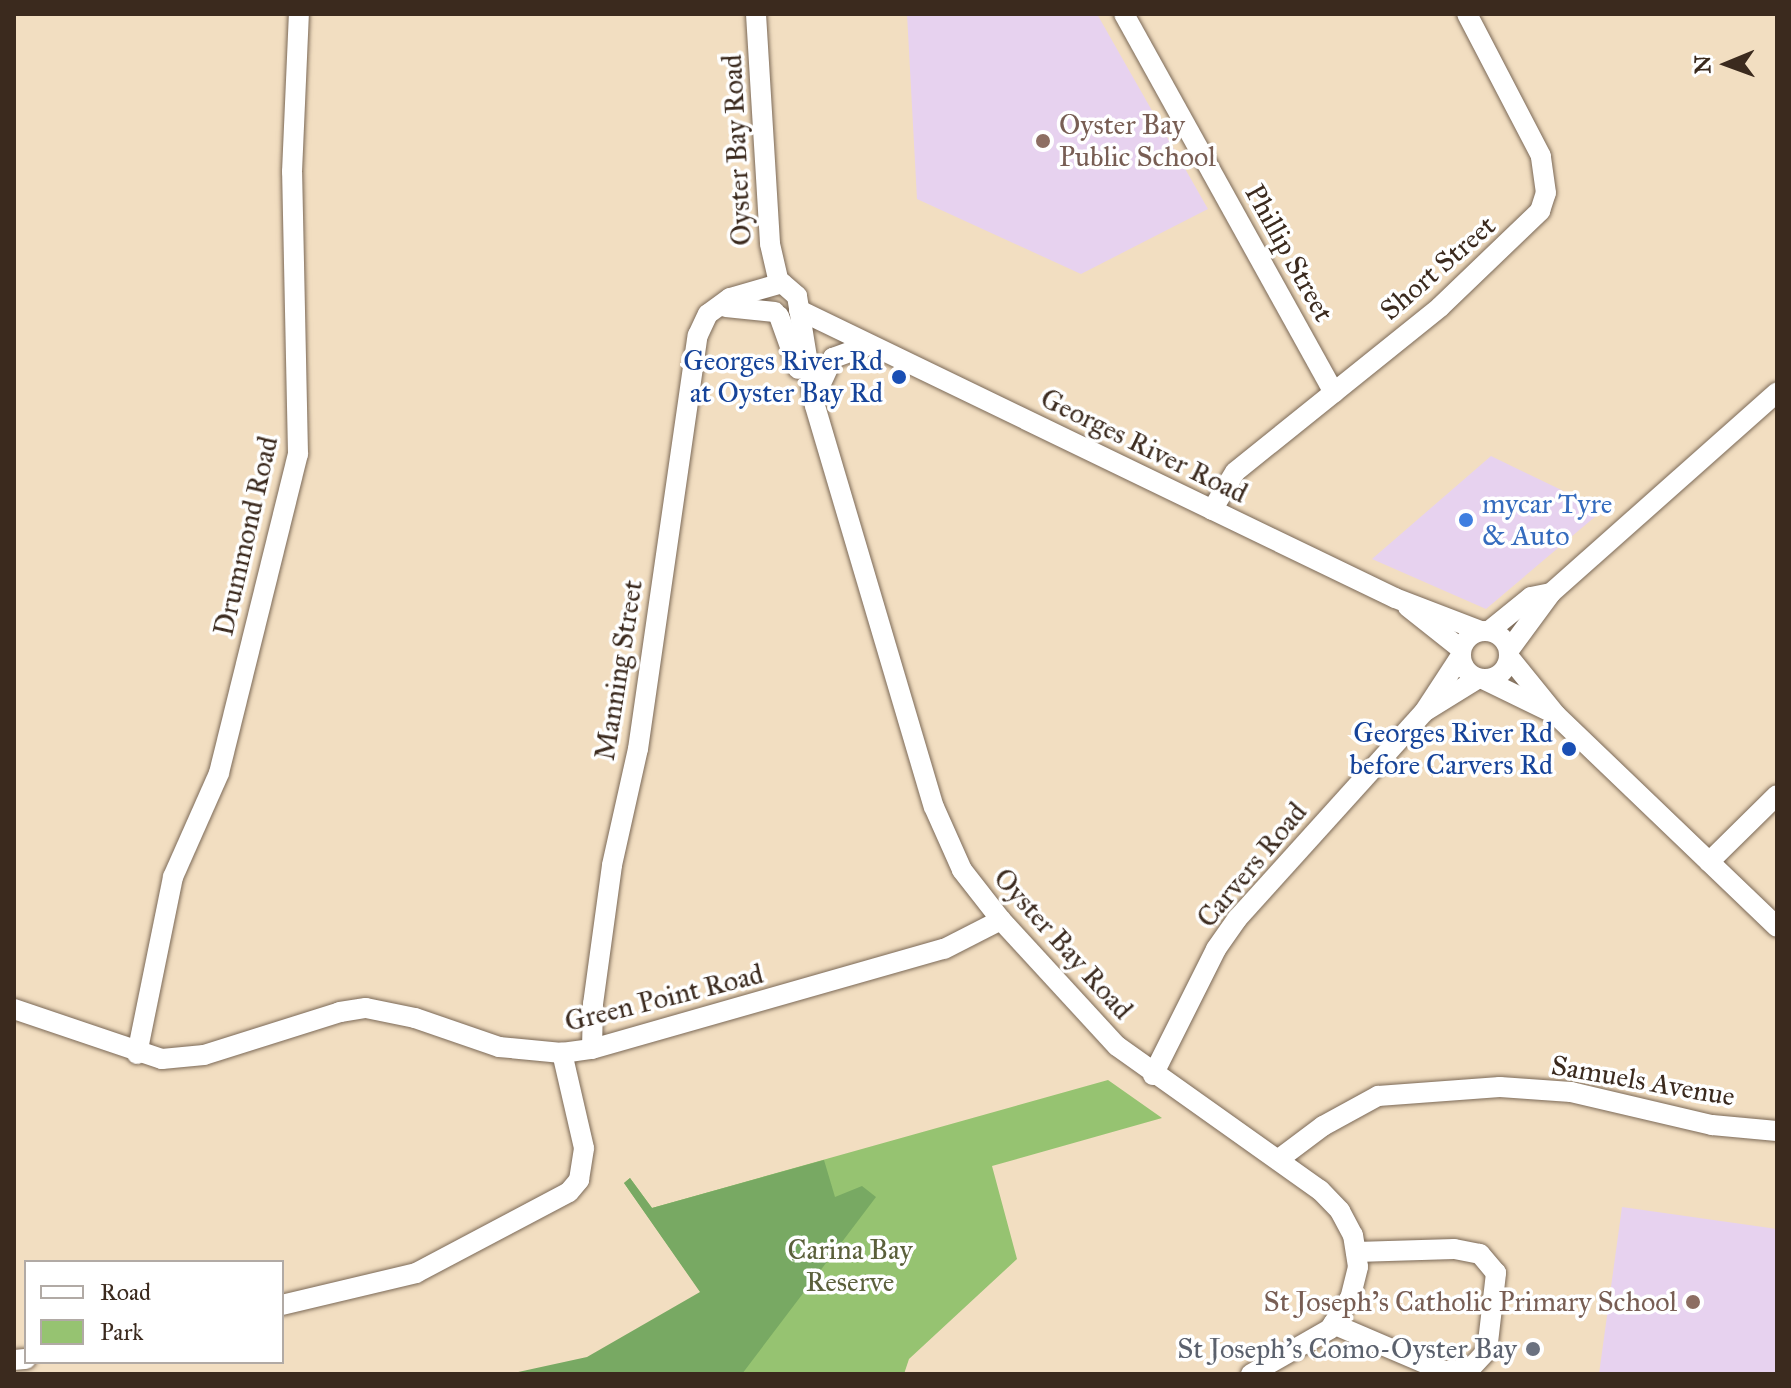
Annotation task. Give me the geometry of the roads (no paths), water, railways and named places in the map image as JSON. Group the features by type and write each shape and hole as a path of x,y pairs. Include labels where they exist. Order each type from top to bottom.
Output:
{"street":[{"name":"Drummond Road","path":"137,1054 173,877 219,773 298,454 292,172 299,14"},
{"name":"Oyster Bay Road","path":"756,14 775,283"},
{"name":"Phillip Street","path":"1124,14 1334,393"},
{"name":"Short Street","path":"1212,510 1235,472 1440,307 1540,211 1546,183 1541,156 1467,14"},
{"path":"775,283 795,293 788,313 749,306 718,307 775,283"},
{"name":"Manning Street","path":"592,1049 593,1004 612,865 638,749 693,356 700,324 718,307"},
{"name":"Oyster Bay Road","path":"788,313 934,807 962,870 1001,920 1095,1025 1153,1075 1279,1159 1340,1211 1356,1252 1358,1267 1350,1298 1333,1324 1309,1345 1251,1374"},
{"name":"Georges River Road","path":"788,313 869,345 1395,598 1485,631"},
{"path":"815,406 824,367 847,350 869,345"},
{"path":"1481,679 1499,675 1509,653 1551,593 1775,391"},
{"path":"1551,593 1531,597 1485,631 1468,637 1461,653 1465,669 1556,715"},
{"name":"Georges River Road","path":"1395,598 1461,653"},
{"path":"1485,631 1502,638 1509,653 1556,715 1777,927"},
{"name":"Carvers Road","path":"1153,1075 1216,949 1237,919 1424,712 1461,653"},
{"name":"Carvers Road","path":"1424,712 1481,679"},
{"path":"1709,862 1777,795"},
{"name":"Green Point Road","path":"14,1009 137,1054 162,1059 204,1055 366,1008 415,1018 499,1047 562,1053 592,1049 944,949 1001,920"},
{"path":"284,1305 416,1273 569,1192 579,1180 584,1148 562,1053"},
{"name":"Samuels Avenue","path":"1279,1159 1323,1126 1378,1096 1500,1087 1571,1092 1712,1125 1777,1131"},
{"path":"1333,1324 1443,1371 1469,1370 1487,1351 1496,1273 1480,1254 1454,1249 1356,1252"}],"place":[{"name":"Oyster Bay Public School","path":"1043,141"},
{"name":"Georges River Rd at Oyster Bay Rd","path":"899,377"},
{"name":"mycar Tyre & Auto","path":"1466,520"},
{"name":"Georges River Rd before Carvers Rd","path":"1569,749"},
{"name":"St Joseph's Catholic Primary School","path":"1693,1302"},
{"name":"St Joseph's Como-Oyster Bay","path":"1533,1349"}],"park label":[{"name":"Carina Bay Reserve","path":"850,1266"}]}
